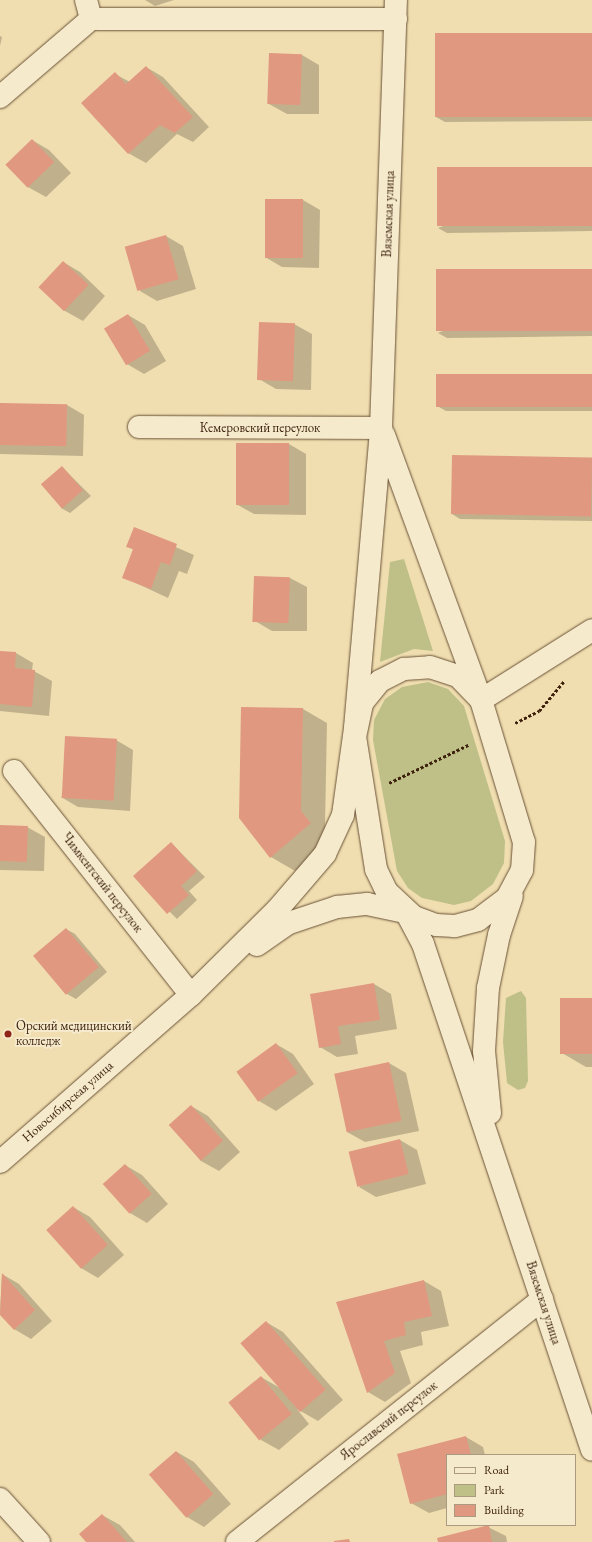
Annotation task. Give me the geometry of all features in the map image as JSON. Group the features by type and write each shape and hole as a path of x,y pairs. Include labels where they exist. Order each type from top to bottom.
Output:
{"main road":[{"path":"0,97 88,10 396,10"},
{"name":"Вяземская улица","path":"355,728 382,428 396,10"},
{"name":"Кемеровский переулок","path":"139,427 382,428"},
{"path":"382,428 481,700 522,832 524,858 499,935 485,1018 484,1051 495,1156"},
{"path":"481,700 592,630"},
{"path":"191,995 277,910 334,839 348,794 355,728 368,694 380,681 404,669 430,667 452,673 481,700"},
{"path":"355,728 376,869 387,892 406,912 423,944 495,1156"},
{"name":"Чимкентский переулок","path":"14,771 191,995"},
{"path":"191,995 272,933 304,916 337,907 367,904 406,912 436,925 467,924 499,907 517,882"},
{"name":"Новосибирская улица","path":"0,1162 191,995"},
{"name":"Вяземская улица","path":"495,1156 592,1450"},
{"name":"Ярославский переулок","path":"237,1542 542,1300"},
{"path":"0,1499 39,1542"}],"green space":[{"path":"404,559 433,651 414,649 380,662 390,562"},
{"path":"428,682 448,689 464,706 505,841 504,863 493,884 471,901 454,905 422,898 408,888 397,871 373,740 374,720 385,699 402,687"},
{"path":"521,991 526,998 528,1081 525,1088 518,1090 507,1083 503,1042 506,998"}],"building":[{"path":"435,33 592,33 592,117 435,117"},
{"path":"269,53 302,54 300,105 267,104"},
{"path":"146,66 193,117 175,133 160,125 128,154 81,103 115,72 126,84"},
{"path":"32,139 54,162 28,188 5,165"},
{"path":"437,167 592,167 592,226 437,226"},
{"path":"265,199 303,199 303,258 265,258"},
{"path":"166,235 179,279 137,291 125,247"},
{"path":"63,261 89,285 64,311 38,287"},
{"path":"436,269 592,269 592,331 436,331"},
{"path":"128,314 150,351 126,365 104,328"},
{"path":"259,322 295,323 293,381 257,380"},
{"path":"436,374 592,374 592,407 436,407"},
{"path":"0,403 67,404 66,446 0,445"},
{"path":"236,443 289,443 289,505 236,505"},
{"path":"452,455 592,457 591,516 451,514"},
{"path":"62,466 83,490 62,509 41,484"},
{"path":"134,527 177,544 170,565 161,562 151,589 122,578 133,549 126,547"},
{"path":"254,576 290,577 288,623 252,622"},
{"path":"0,651 16,652 15,668 35,670 32,707 0,704"},
{"path":"241,707 303,708 301,811 311,823 270,858 239,818"},
{"path":"65,736 117,739 114,801 62,798"},
{"path":"0,825 28,826 27,862 0,861"},
{"path":"171,842 197,871 181,886 189,895 167,914 133,876"},
{"path":"66,928 99,967 66,995 33,956"},
{"path":"374,983 380,1020 338,1026 341,1044 319,1048 310,994"},
{"path":"560,998 592,998 592,1054 560,1054"},
{"path":"276,1043 298,1073 258,1102 236,1072"},
{"path":"389,1062 401,1121 347,1132 334,1074"},
{"path":"191,1105 223,1141 201,1161 169,1125"},
{"path":"400,1139 409,1174 357,1187 349,1152"},
{"path":"125,1164 152,1194 129,1214 103,1184"},
{"path":"73,1206 108,1245 81,1269 46,1230"},
{"path":"2,1273 35,1310 14,1330 0,1315"},
{"path":"424,1280 432,1316 404,1322 406,1335 384,1341 395,1373 367,1393 336,1302"},
{"path":"266,1321 326,1390 300,1412 240,1343"},
{"path":"261,1376 292,1414 259,1441 228,1402"},
{"path":"466,1436 471,1454 446,1454 446,1494 410,1504 397,1454"},
{"path":"176,1451 213,1494 186,1518 149,1475"},
{"path":"102,1514 127,1542 86,1542 79,1534"},
{"path":"489,1526 492,1542 438,1542 437,1538"},
{"path":"349,1539 350,1542 334,1542 334,1541"}],"place":[{"name":"Орский медицинский колледж","path":"8,1034"}]}
